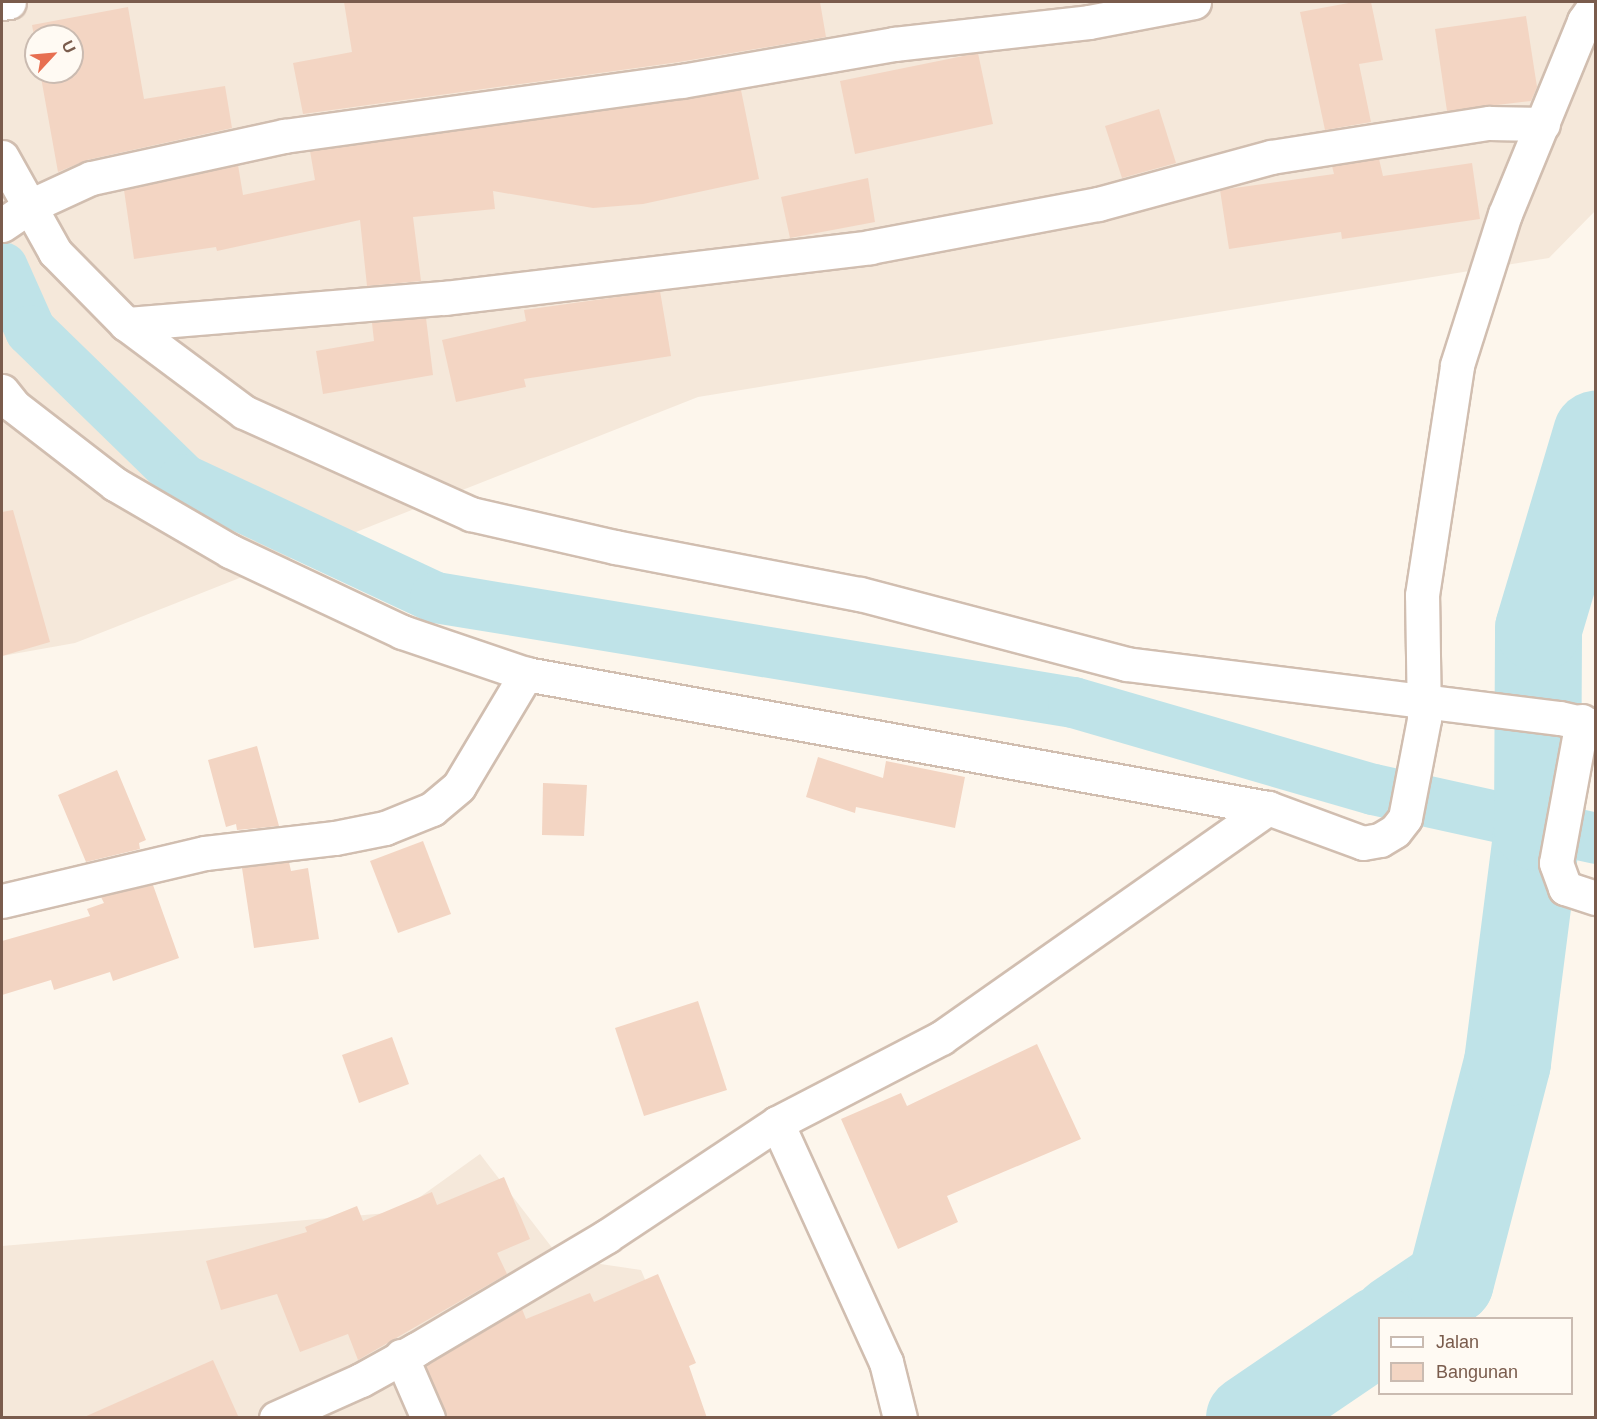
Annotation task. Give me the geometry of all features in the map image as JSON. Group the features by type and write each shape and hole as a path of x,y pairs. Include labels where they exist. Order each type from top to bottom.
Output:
{"street":[{"path":"2,3 9,2"},
{"path":"14,217 91,178 284,136 682,81 894,44 1089,22 1194,2"},
{"path":"6,402 115,484 230,551 402,632 526,674 1268,808 1363,843 1380,840 1395,831 1405,818 1424,711 1422,595 1457,365 1505,214 1584,21 1596,4"},
{"path":"126,324 445,297 870,247 1098,204 1272,157 1489,123 1543,124"},
{"path":"2,157 14,217 55,252 126,324 244,412 471,514 615,547 860,594 1126,664 1424,711 1463,705 1579,722 1573,778 1556,862 1564,888 1596,898"},
{"path":"2,901 205,853 335,838 386,828 432,809 459,786 526,674"},
{"path":"276,1418 361,1380 607,1236 777,1123 940,1038 1268,808"},
{"path":"777,1123 886,1362 900,1418"},
{"path":"400,1356 428,1418"}],"shaded area":[{"path":"2,2 1595,2 1595,211 1549,258 698,397 75,643 2,656"},
{"path":"480,1154 560,1258 641,1270 703,1417 2,1418 2,1246 399,1212"}],"building":[{"path":"344,2 820,2 826,37 679,62 303,114 293,63 352,52"},
{"path":"1354,2 1371,2 1383,60 1359,64 1371,122 1325,130 1300,12"},
{"path":"128,7 144,99 225,86 232,128 87,160 58,172 42,84 84,84 84,24 37,24"},
{"path":"1526,16 1537,87 1531,101 1447,111 1435,29"},
{"path":"978,53 993,124 855,154 840,81"},
{"path":"741,90 759,179 643,204 593,208 493,191 495,209 413,217 421,281 367,286 360,220 217,251 216,247 134,259 124,190 238,165 243,195 315,180 310,151"},
{"path":"1159,109 1176,163 1122,178 1105,126"},
{"path":"1379,159 1383,176 1472,163 1480,219 1342,239 1341,232 1229,249 1220,190 1334,174 1332,166"},
{"path":"868,178 875,222 790,238 781,197"},
{"path":"660,291 671,356 524,379 526,387 456,402 442,340 526,321 524,310"},
{"path":"426,318 433,375 323,394 316,351 374,341 372,323"},
{"path":"13,510 50,642 2,656 2,512"},
{"path":"257,746 279,826 237,830 236,824 226,827 208,760"},
{"path":"818,757 883,778 886,761 965,777 955,828 856,807 855,813 806,797"},
{"path":"117,770 146,840 139,843 140,849 86,862 58,795"},
{"path":"543,783 587,785 584,836 542,835"},
{"path":"423,841 451,914 398,933 370,861"},
{"path":"289,862 291,871 308,868 319,939 254,948 242,868"},
{"path":"153,885 179,958 113,981 110,972 54,990 51,980 2,995 2,941 90,916 87,909 104,903 101,897"},
{"path":"698,1001 727,1090 644,1116 615,1028"},
{"path":"392,1037 409,1084 359,1103 342,1055"},
{"path":"1037,1044 1081,1139 947,1196 958,1222 898,1249 841,1119 901,1093 907,1106"},
{"path":"504,1177 530,1239 497,1253 507,1274 358,1360 348,1334 300,1352 277,1294 221,1310 206,1261 307,1232 305,1227 357,1206 363,1221 432,1192 437,1205"},
{"path":"658,1274 696,1363 689,1366 707,1418 447,1418 426,1366 522,1309 526,1319 590,1293 594,1302"},
{"path":"213,1360 239,1418 82,1418"}],"waterway":[{"path":"2,267 30,330 183,479 435,597 1073,702 1373,789 1596,838"},
{"path":"1396,1317 1450,1281 1507,1062 1537,827 1538,628 1596,433"},
{"path":"1249,1418 1378,1330"}]}
